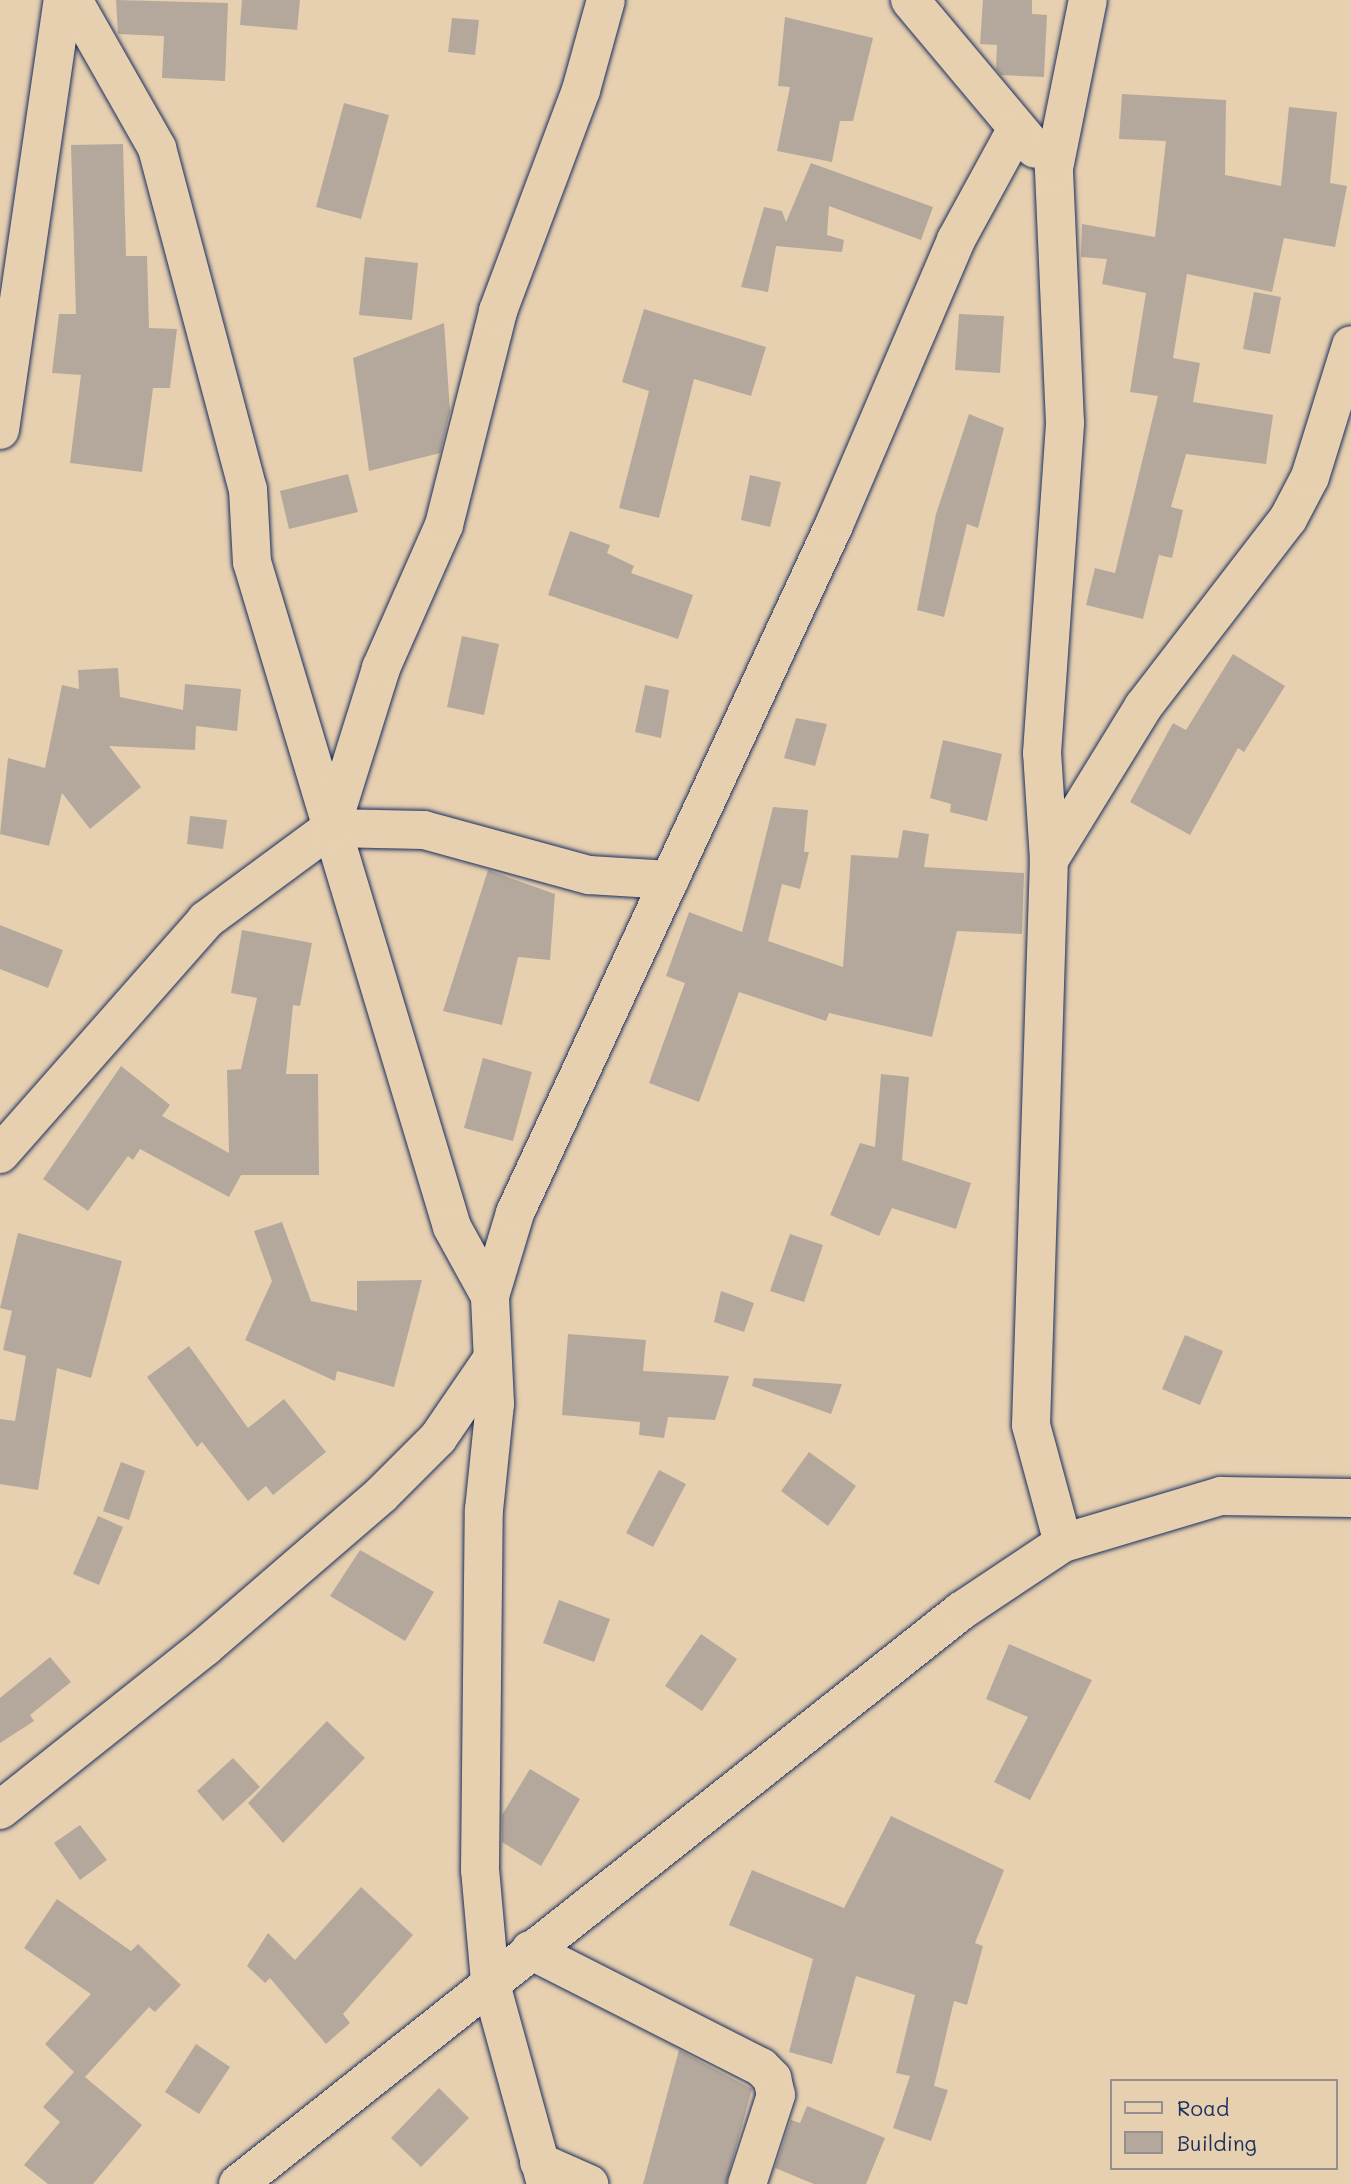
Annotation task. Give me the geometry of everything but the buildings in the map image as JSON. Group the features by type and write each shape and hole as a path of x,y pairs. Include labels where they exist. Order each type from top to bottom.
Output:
{"street":[{"path":"0,430 63,0"},
{"path":"74,0 157,148 248,489 252,562 452,1227 490,1296"},
{"path":"0,1154 206,920 331,828 381,668 444,525 498,311 581,90 606,0"},
{"path":"910,0 1016,130 1054,168"},
{"path":"1063,1544 1031,1425 1049,860 1042,753 1065,423 1054,168 1088,0"},
{"path":"589,2184 542,2173 489,1981 481,1815 492,1359 490,1296 515,1213 835,525 956,240 1016,130"},
{"path":"1049,860 1143,707 1288,519 1311,477 1351,345"},
{"path":"331,828 424,830 589,875 670,880"},
{"path":"0,1810 381,1495 438,1438 492,1359"},
{"path":"238,2184 489,1981 961,1611 1063,1544 1221,1496 1351,1498"},
{"path":"530,1950 761,2067 772,2078 776,2095 747,2184"}]}
